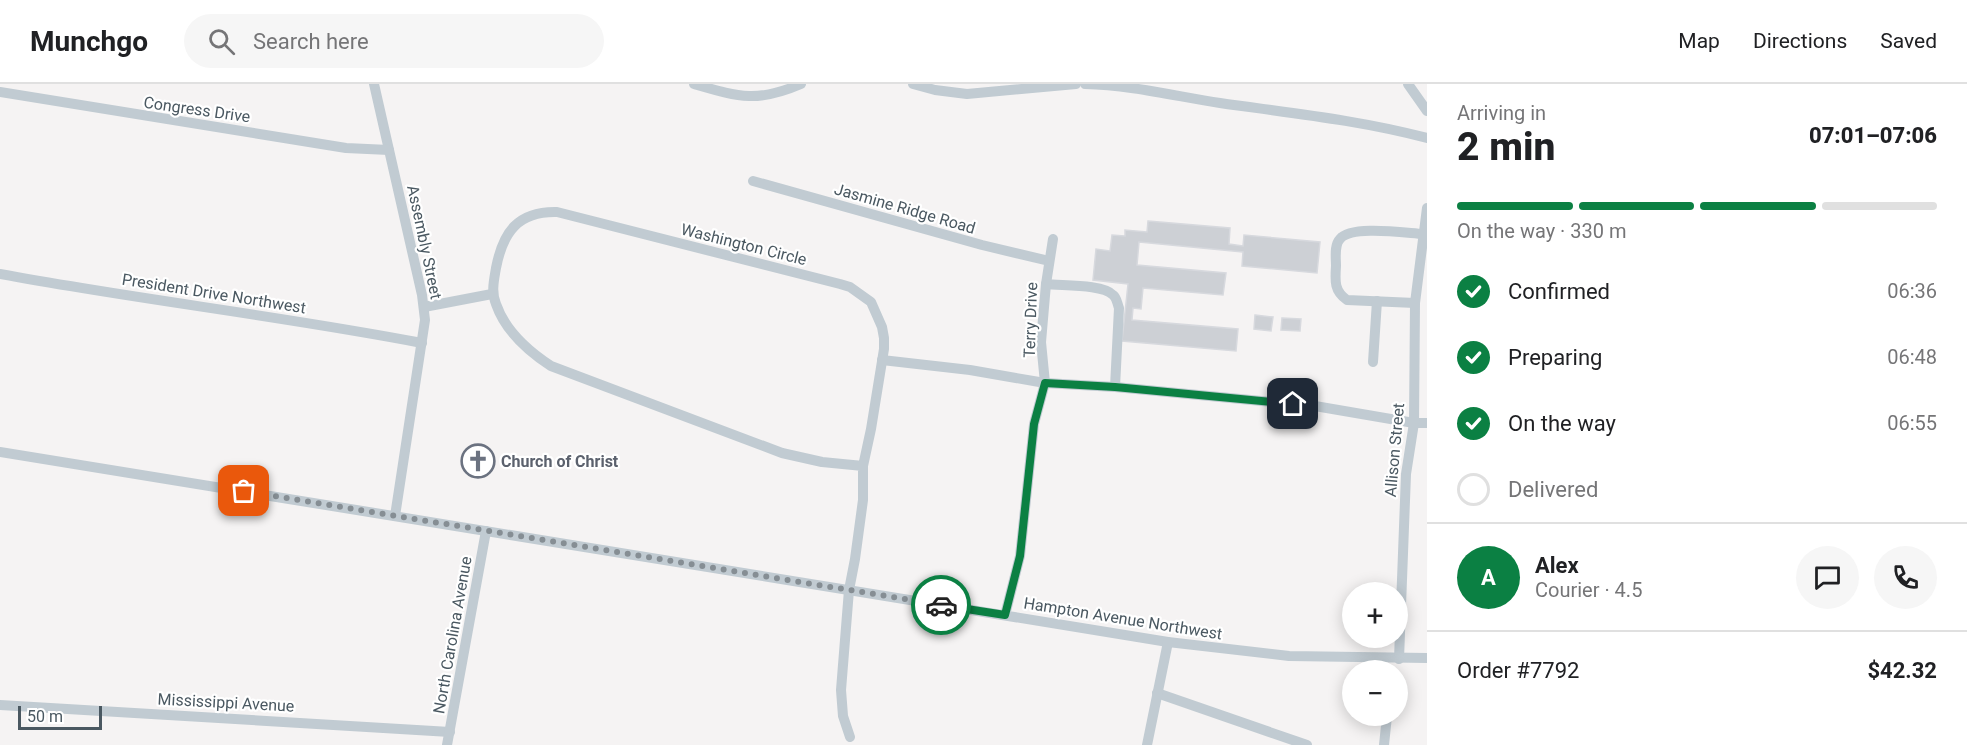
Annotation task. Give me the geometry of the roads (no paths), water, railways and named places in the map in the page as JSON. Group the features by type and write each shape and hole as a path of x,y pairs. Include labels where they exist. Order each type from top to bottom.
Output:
{"street":[{"name":"Assembly Street","path":"374,84 424,307 422,343 395,516"},
{"path":"694,84 746,97 767,97 801,84"},
{"path":"913,84 935,90 967,94 1076,84"},
{"path":"1085,84 1122,87 1360,122 1427,138"},
{"path":"1408,84 1427,111"},
{"name":"Congress Drive","path":"0,92 346,148 389,150"},
{"name":"Jasmine Ridge Road","path":"753,181 982,245 1049,261"},
{"name":"Allison Street","path":"1395,660 1406,474 1414,423 1415,303 1427,208"},
{"name":"Washington Circle","path":"492,294 500,248 510,231 530,216 557,212 850,287 866,297 875,308 884,338 871,429 863,466 863,500 849,590 842,690 843,716 850,737"},
{"path":"1415,303 1347,300 1336,289 1337,244 1341,237 1355,231 1423,234"},
{"name":"Terry Drive","path":"1005,615 1020,556 1034,424 1045,383 1041,342 1053,239"},
{"name":"President Drive Northwest","path":"0,274 300,321 422,343"},
{"path":"1046,284 1097,288 1109,291 1115,296 1119,308 1115,387"},
{"path":"424,307 492,294 501,316 516,336 540,359 563,372 782,453 822,462 863,466"},
{"path":"1373,362 1377,301"},
{"path":"882,360 970,370 1045,383 1115,387 1315,406 1414,423 1427,423"},
{"name":"Hampton Avenue Northwest","path":"0,452 1168,642 1289,656 1350,660"},
{"name":"North Carolina Avenue","path":"447,745 486,531"},
{"path":"1147,745 1168,642"},
{"name":"Hampton Avenue Northwest","path":"1408,661 1427,658"},
{"path":"1157,693 1307,745"},
{"name":"Mississippi Avenue","path":"0,705 450,732"},
{"path":"1384,745 1386,726"}],"place":[{"name":"Church of Christ","path":"478,461"}]}
